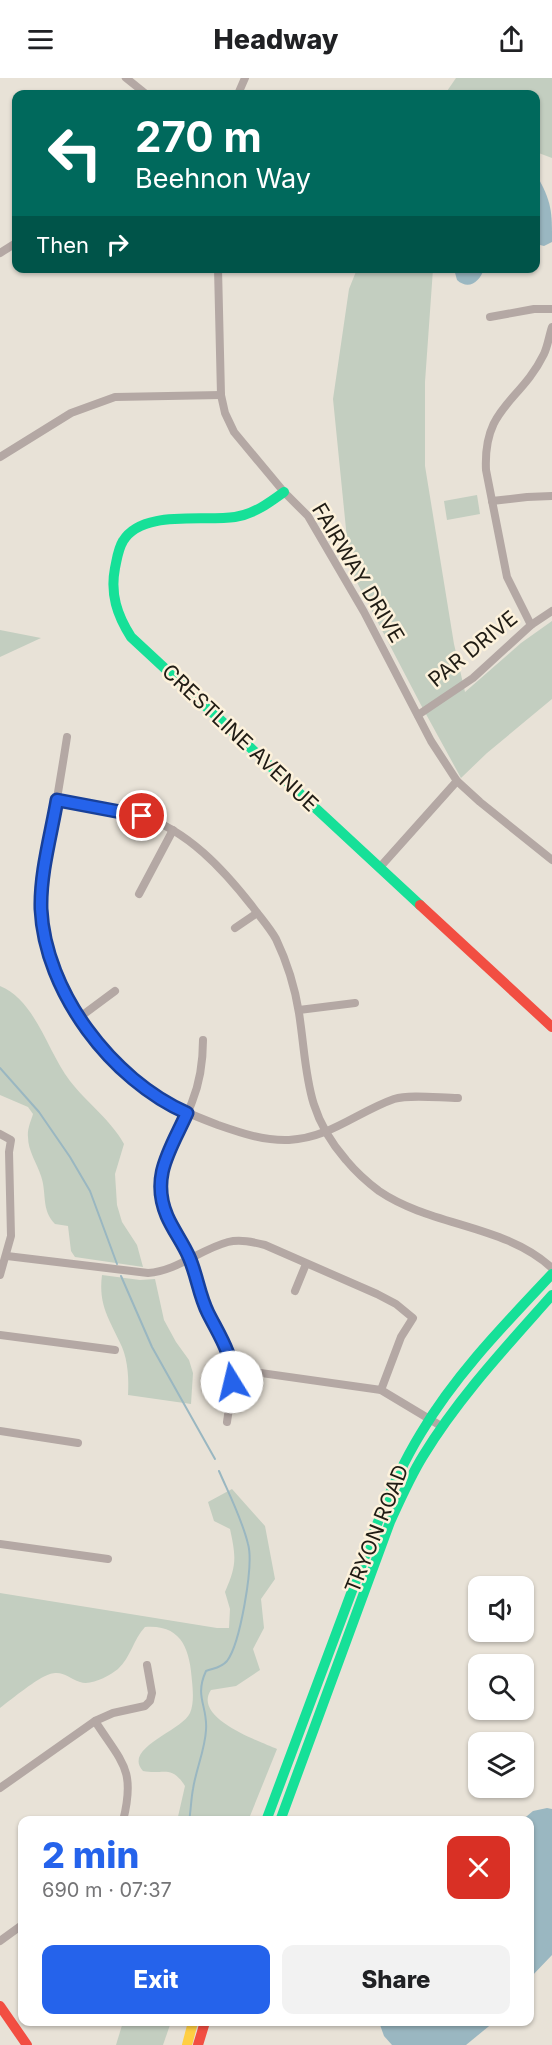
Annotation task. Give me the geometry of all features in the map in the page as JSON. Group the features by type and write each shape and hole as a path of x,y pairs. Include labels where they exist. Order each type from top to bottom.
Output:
{"main road":[{"name":"CRESTLINE AVENUE","path":"284,492 249,513 234,517 204,517 148,523 133,528 125,537 116,562 112,592 115,609 131,637 381,866 552,1027"},
{"name":"TRYON ROAD","path":"268,1816 380,1516 402,1466 429,1419 466,1370 552,1274"},
{"name":"TRYON ROAD","path":"282,1816 397,1505 412,1474 441,1426 477,1378 552,1295"},
{"path":"0,2006 27,2045"},
{"path":"187,2045 192,2026"},
{"path":"198,2045 204,2026"}],"street":[{"path":"126,78 141,90"},
{"name":"FAIRWAY DRIVE","path":"218,273 221,395 225,413 234,432 284,492 308,516 364,612 431,741 457,781 552,860"},
{"path":"490,316 534,309 552,309"},
{"path":"531,625 507,577 486,470 485,452 492,425 544,353 552,327"},
{"path":"0,457 71,413 115,397 221,395"},
{"path":"492,501 552,496"},
{"name":"PAR DRIVE","path":"418,715 473,678 531,625 552,611"},
{"path":"68,737 42,883 41,908 45,941 66,994 80,1017 121,1069 144,1089 169,1105 239,1132 270,1139 298,1139 325,1133 396,1098 458,1098"},
{"path":"381,866 457,781"},
{"path":"57,800 142,816 173,830 216,862 275,938 291,976 299,1010 312,1106 325,1133 362,1177 380,1192 420,1210 510,1241 534,1254 552,1268"},
{"path":"139,894 173,830"},
{"path":"235,927 257,913"},
{"path":"80,1017 115,991"},
{"path":"299,1010 355,1003"},
{"path":"203,1040 203,1057 198,1082 160,1173 160,1189 161,1201 190,1258 202,1301 220,1335 233,1369 227,1422"},
{"path":"0,1134 11,1140 9,1152 11,1236 0,1275"},
{"path":"7,1256 148,1273 162,1271 229,1241 248,1241 265,1245 377,1293 396,1304 413,1318 401,1337 381,1390"},
{"path":"295,1291 306,1264"},
{"path":"0,1335 115,1350"},
{"path":"233,1369 381,1390 441,1426"},
{"path":"0,1431 78,1443"},
{"path":"0,1544 108,1558"},
{"path":"0,1788 95,1721 112,1713 145,1706 150,1701 152,1693 147,1665"},
{"path":"95,1721 125,1766 129,1796 124,1816"},
{"path":"0,1941 18,1928"}],"green space":[{"path":"456,78 552,78 552,158 540,154 540,90 448,90"},
{"path":"355,273 433,273 425,382 425,466 454,644 465,692 521,643 552,621 552,699 487,753 461,778 350,569 333,399 349,289"},
{"path":"477,495 480,514 447,520 444,501"},
{"path":"0,630 41,638 0,657"},
{"path":"0,986 23,1003 70,1081 119,1135 124,1144 115,1174 117,1205 122,1222 137,1245 143,1267 75,1257 71,1251 68,1226 55,1224 51,1219 45,1201 43,1182 28,1142 28,1131 33,1114 28,1107 0,1095"},
{"path":"102,1275 140,1280 155,1279 164,1320 189,1360 193,1373 191,1404 128,1395 126,1358 103,1304"},
{"path":"232,1489 265,1526 275,1579 261,1599 264,1628 253,1649 260,1670 236,1686 211,1690 208,1700 211,1710 230,1727 277,1749 250,1816 178,1816 185,1786 180,1779 167,1772 143,1771 139,1763 140,1755 147,1747 185,1720 193,1702 191,1670 186,1650 182,1641 168,1630 145,1627 118,1669 100,1680 84,1683 62,1674 50,1674 32,1684 0,1708 0,1593 217,1628 229,1628 230,1609 225,1592 232,1575 234,1561 230,1529 214,1521 208,1502"},
{"path":"122,2026 170,2026 163,2045 116,2045"}],"water":[{"path":"540,182 551,214 552,242 544,246 540,245"},
{"path":"455,273 482,273 477,281 470,285 457,280"},
{"path":"552,1809 552,1955 534,1974 534,1816 527,1816 533,1811"},
{"path":"380,2026 489,2026 466,2045 392,2045 384,2036"}],"waterway":[{"path":"0,1068 39,1112 70,1157 90,1191 117,1264"},
{"path":"121,1276 152,1347 215,1459"},
{"path":"190,1816 194,1782 206,1730 201,1688 206,1671 222,1665 232,1652 245,1604 249,1569 248,1544 219,1471"}],"traffic: fast":[{"path":"284,492 261,508 242,516 159,521 144,524 132,531 121,544 115,568 113,587 118,612 131,637 420,905"},
{"path":"268,1816 374,1532 407,1457 435,1411 465,1370 552,1274"},
{"path":"282,1816 390,1522 409,1480 452,1413 500,1353 552,1295"}],"traffic: slow":[{"path":"187,2045 192,2026"}],"traffic: jam":[{"path":"420,905 552,1027"},
{"path":"0,2006 27,2045"},
{"path":"198,2045 204,2026"}],"route":[{"path":"142,816 57,800 42,883 41,908 45,941 66,994 93,1036 121,1069 144,1089 187,1113 160,1173 161,1201 190,1258 202,1301 227,1352 233,1369 232,1382"}]}
